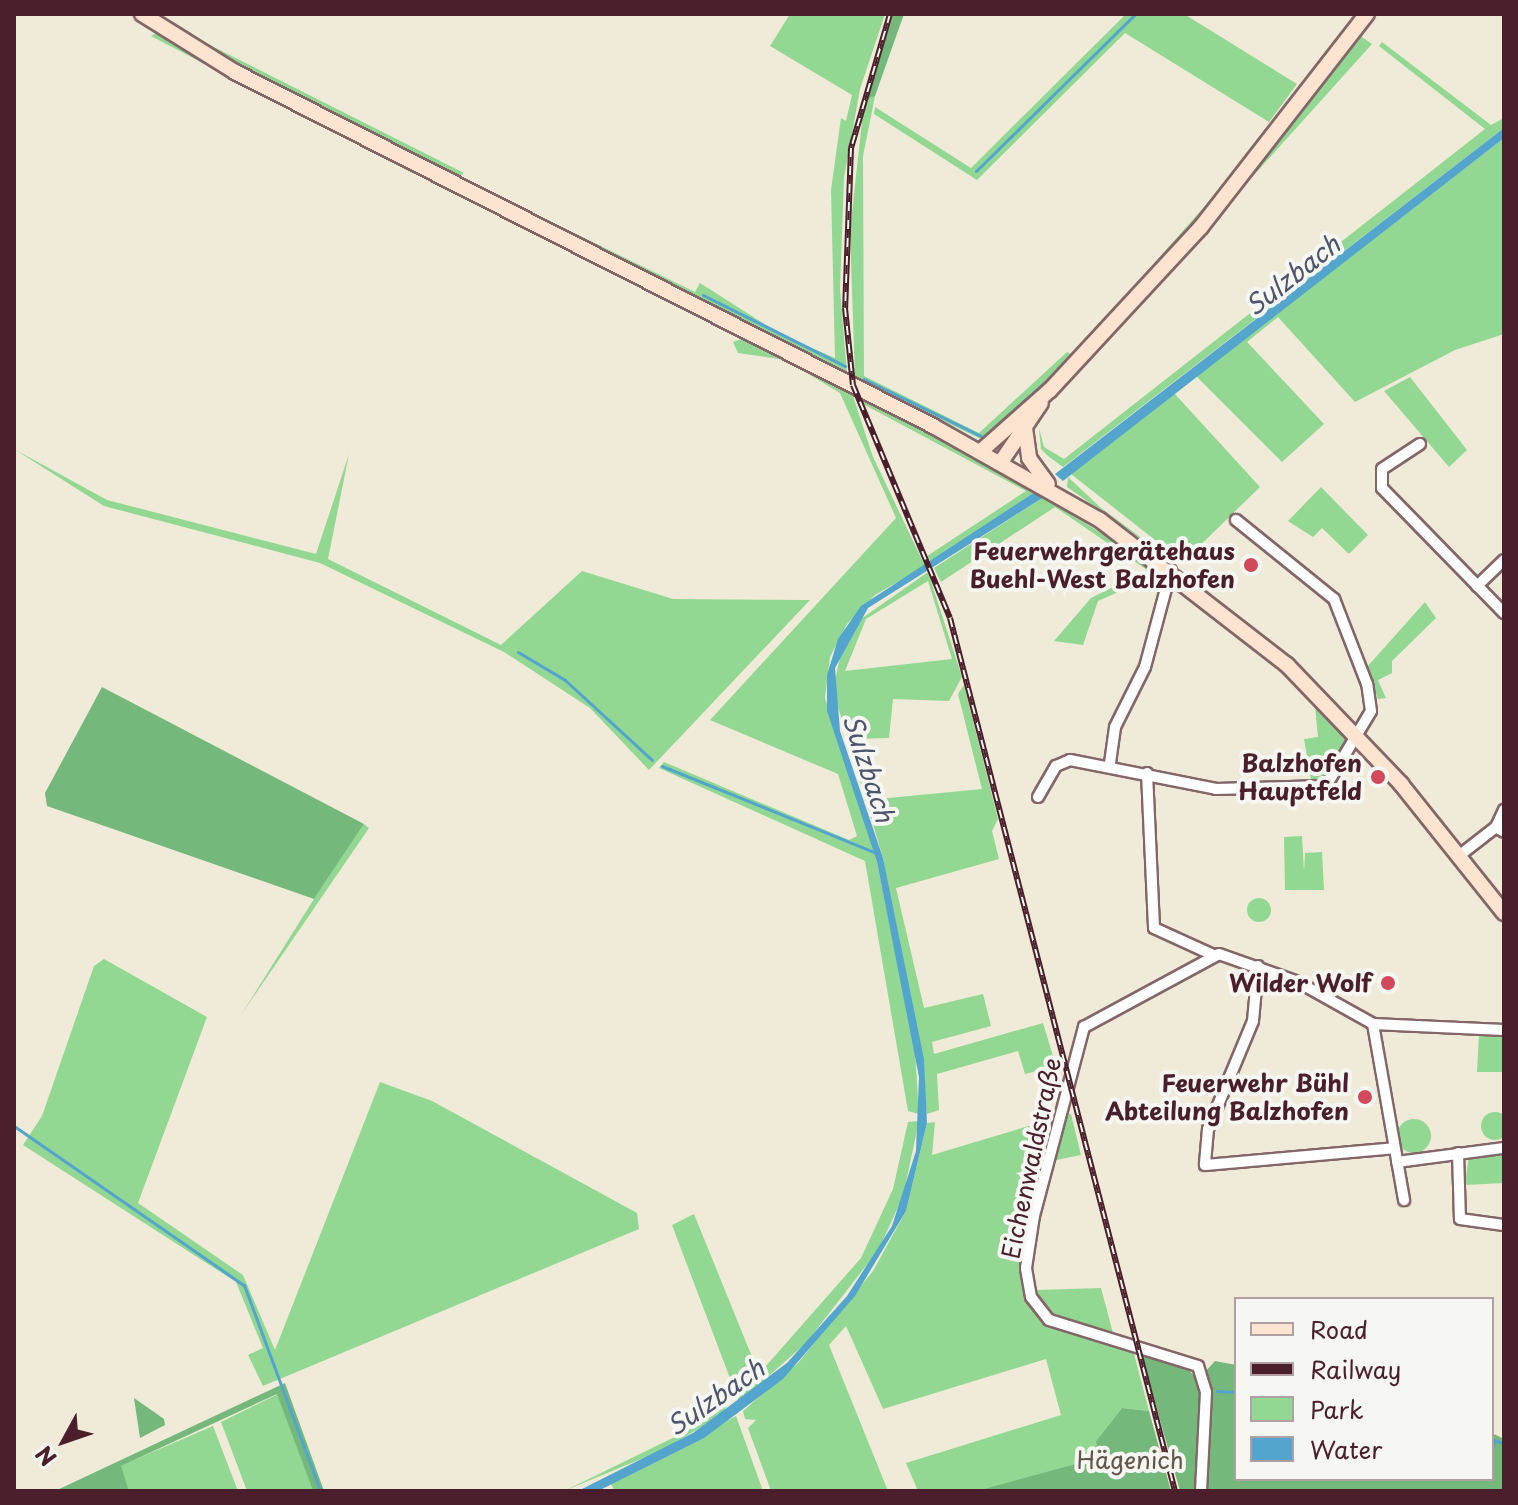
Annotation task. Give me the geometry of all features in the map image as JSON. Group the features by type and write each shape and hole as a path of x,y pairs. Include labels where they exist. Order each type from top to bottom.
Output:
{"street":[{"path":"142,14 235,72 1039,479 1137,545 1248,630 1356,735 1460,855 1504,913"},
{"path":"981,451 1050,390 1201,227 1367,14"},
{"path":"1001,462 1050,390"},
{"path":"1025,428 1029,458 1039,479"},
{"path":"1420,444 1382,469 1380,482 1504,613"},
{"path":"1038,797 1061,760 1110,763 1216,789 1320,791 1356,735 1371,702 1341,608 1236,520"},
{"path":"1477,586 1504,560"},
{"path":"1110,763 1115,727 1145,667 1171,570"},
{"path":"1147,773 1154,928 1211,954 1258,966 1373,1024 1504,1030"},
{"path":"1460,855 1500,830 1504,810"},
{"name":"Eichenwaldstraße","path":"1201,1491 1206,1392 1198,1366 1049,1320 1031,1297 1026,1268 1065,1078 1084,1027 1211,954"},
{"path":"1258,966 1253,1021 1208,1129 1205,1165 1394,1148"},
{"path":"1373,1024 1404,1200"},
{"path":"1397,1162 1504,1148"},
{"path":"1458,1153 1460,1219 1504,1225"}],"green space":[{"path":"790,14 885,14 860,89 844,178 840,289 847,374 470,182 695,292 700,283 780,334 835,358 831,190 841,118 846,121 852,95 770,46"},
{"path":"893,14 904,14 875,96 868,98"},
{"path":"1126,14 1184,14 1297,84 1269,122 1125,33 977,180 874,114 875,107 971,168"},
{"path":"174,22 206,43 464,173 457,178 238,67"},
{"path":"1347,27 1207,213 1080,347 1226,182"},
{"path":"158,32 415,171 414,174 151,36"},
{"path":"1359,35 1372,44 1090,357 1236,193"},
{"path":"1382,42 1491,125 1504,118 1504,128 1063,467 1048,456 1041,449 1039,428 1044,447 1064,459 1485,129 1379,46"},
{"path":"865,94 875,96 863,156 864,376 979,433 1067,352 1074,356 983,440 855,378 850,231"},
{"path":"1504,138 1504,334 1455,350 1355,402 1278,317 1247,342 1324,424 1282,462 1196,376"},
{"path":"426,174 715,323 717,325 420,176"},
{"path":"745,338 851,390 873,457 925,566 875,595 847,624 830,657 825,698 877,862 915,1051 919,1114 908,1111 865,861 659,768 664,762 849,840 857,836 838,774 710,720 896,518 840,393 785,360 738,353 733,342"},
{"path":"1410,377 1467,450 1449,467 1384,391"},
{"path":"1174,393 1260,487 1183,562 1071,474"},
{"path":"860,394 1030,486 1035,492 931,562 927,556 1026,491 863,404"},
{"path":"14,449 107,500 316,554 349,454 328,559 501,645 582,571 673,599 810,600 649,770 590,708 504,652 320,563 104,506"},
{"path":"1068,477 1101,508 1177,564 1067,487"},
{"path":"1321,487 1368,535 1349,554 1322,528 1313,537 1288,521"},
{"path":"1044,497 1163,572 1098,601 1083,645 1054,641 1091,598 1147,570 1055,507 941,582 934,568"},
{"path":"928,572 962,677 949,701 893,699 889,738 854,739 878,799 982,789 958,694 964,685 998,819 992,831 999,859 896,888 924,1008 983,994 991,1026 932,1042 934,1054 1043,1023 1056,1066 1025,1074 1018,1051 937,1074 939,1110 927,1114 883,858 833,690 842,648 858,621","holes":["928,581 952,659 845,671 866,619"]},
{"path":"1425,602 1436,618 1392,661 1392,673 1378,680 1386,698 1378,699 1367,667"},
{"path":"102,687 364,824 314,899 47,806 45,793"},
{"path":"1314,697 1349,735 1319,787 1312,786 1304,739 1318,737"},
{"path":"364,824 369,828 241,1015 314,899"},
{"path":"1302,836 1304,872 1305,853 1322,852 1324,890 1285,890 1284,837"},
{"path":"1259,898 1270,905 1271,910 1264,921 1259,922 1248,915 1247,910 1254,899"},
{"path":"104,959 207,1017 138,1203 243,1275 275,1350 380,1082 432,1101 637,1213 639,1229 263,1386 248,1355 263,1348 236,1282 23,1145 42,1116 94,966"},
{"path":"1479,1033 1504,1036 1502,1072 1477,1072"},
{"path":"1495,1112 1505,1116 1509,1126 1505,1136 1495,1140 1485,1136 1481,1126 1485,1116"},
{"path":"1071,1114 1081,1155 1052,1161 1063,1115"},
{"path":"1052,1119 1021,1262 1025,1292 1035,1313 1053,1327 1133,1350 1149,1411 1122,1408 1096,1441 1099,1458 1080,1465 977,1491 918,1491 906,1463 1061,1415 1046,1359 883,1409 846,1326 829,1345 888,1491 771,1491 748,1428 756,1420 745,1419 743,1411 798,1363 873,1271 906,1211 927,1123 935,1122 932,1155"},
{"path":"1414,1119 1426,1124 1431,1136 1426,1148 1414,1153 1402,1148 1397,1136 1402,1124"},
{"path":"919,1121 903,1196 879,1249 806,1343 739,1402 672,1225 694,1214 759,1374 861,1258 893,1189 908,1122"},
{"path":"1504,1151 1504,1183 1465,1185 1469,1155"},
{"path":"1101,1288 1113,1333 1051,1313 1036,1290"},
{"path":"1141,1352 1180,1360 1203,1386 1197,1491 1180,1491"},
{"name":"Hägenich","path":"1215,1361 1234,1365 1234,1481 1494,1481 1494,1434 1504,1439 1504,1491 1203,1491 1205,1372"},
{"path":"285,1383 324,1491 313,1491 277,1394 121,1466 129,1491 55,1491"},
{"path":"278,1394 313,1491 247,1491 221,1422"},
{"path":"134,1398 164,1419 165,1425 140,1438"},
{"path":"730,1401 721,1415 665,1449 564,1491 689,1430"},
{"name":"Hägenich","path":"1122,1408 1149,1411 1171,1491 977,1491 1098,1458 1096,1441"},
{"path":"736,1416 763,1491 615,1491 611,1484"},
{"path":"213,1426 238,1491 129,1491 120,1466"}],"water":[{"path":"1504,128 1504,138 1063,481 1055,474"},
{"path":"1035,492 1044,497 868,608 835,668 840,731 883,858 924,1059 927,1123 906,1211 855,1296 783,1379 704,1438 598,1491 578,1491 693,1433 787,1363 847,1296 892,1226 916,1151 919,1077 877,862 827,711 827,675 838,639 861,606"}],"waterway":[{"path":"976,171 1135,14"},
{"path":"703,295 845,366"},
{"path":"864,379 983,437 1061,368"},
{"path":"518,652 565,680 652,760"},
{"path":"662,766 874,852"},
{"path":"14,1126 244,1285 320,1491"},
{"path":"1217,1391 1234,1392"},
{"path":"1494,1443 1495,1440 1504,1444"}],"railway":[{"path":"890,14 851,148 845,308 853,385 950,618 1175,1491"}],"place":[{"name":"Feuerwehrgerätehaus Buehl-West Balzhofen","path":"1251,565"},
{"name":"Balzhofen Hauptfeld","path":"1378,777"},
{"name":"Wilder Wolf","path":"1388,983"},
{"name":"Feuerwehr Bühl Abteilung Balzhofen","path":"1365,1097"}],"water label":[{"name":"Sulzbach","path":"1292,275"},
{"name":"Sulzbach","path":"869,768"},
{"name":"Sulzbach","path":"715,1397"}]}
